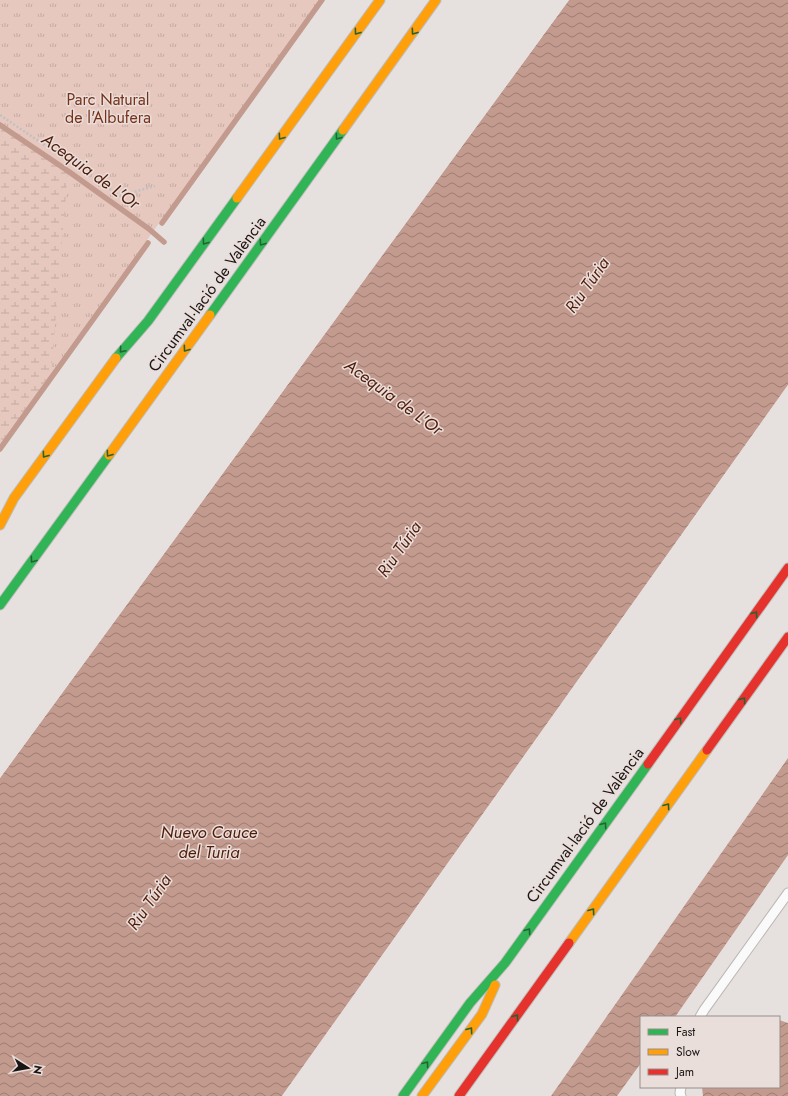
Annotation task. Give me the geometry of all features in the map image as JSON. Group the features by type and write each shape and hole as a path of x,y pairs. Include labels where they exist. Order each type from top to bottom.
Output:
{"highway":[{"name":"Circumval·lació de València","path":"0,525 14,498 118,356 148,321 380,0"},
{"name":"Circumval·lació de València","path":"0,605 436,0"},
{"path":"0,512 14,498"},
{"name":"Circumval·lació de València","path":"403,1096 470,1003 505,963 788,568"},
{"path":"459,1096 788,637"},
{"path":"422,1096 482,1014 505,963"}],"lane":[{"path":"701,1016 788,893"}],"path":[{"path":"0,115 120,196 155,186"}],"green space":[{"name":"Parc Natural de l'Albufera","path":"0,0 320,0 51,373 0,447"},
{"path":"0,125 68,171 51,373 0,447"}],"water":[{"name":"Nuevo Cauce del Turia","path":"569,0 788,0 788,385 282,1096 0,1096 0,778"},
{"path":"788,758 788,855 676,1016 640,1016 640,1064 617,1096 551,1096"},
{"path":"780,1020 788,1023 788,1096 703,1096 702,1088 780,1088"}],"pier":[{"path":"567,0 569,0 0,778 0,775"},
{"path":"788,385 788,388 284,1096 282,1096"}],"waterway":[{"path":"162,223 322,0"},
{"name":"Acequia de L'Or","path":"0,125 68,171 149,229 164,242"},
{"path":"0,449 148,243"}],"traffic: fast":[{"path":"210,315 343,130"},
{"path":"116,358 148,321 237,198"},
{"path":"0,605 109,455"},
{"path":"403,1096 470,1003 505,963 648,764"}],"traffic: slow":[{"path":"237,198 380,0"},
{"path":"343,130 436,0"},
{"path":"109,455 210,315"},
{"path":"0,525 14,498 116,358"},
{"path":"569,943 707,750"},
{"path":"422,1096 482,1014 495,985"}],"traffic: jam":[{"path":"648,764 788,568"},
{"path":"707,750 788,637"},
{"path":"459,1096 569,943"}],"water label":[{"name":"Riu Túria","path":"587,285"},
{"name":"Riu Túria","path":"399,549"},
{"name":"Riu Túria","path":"149,902"}]}
